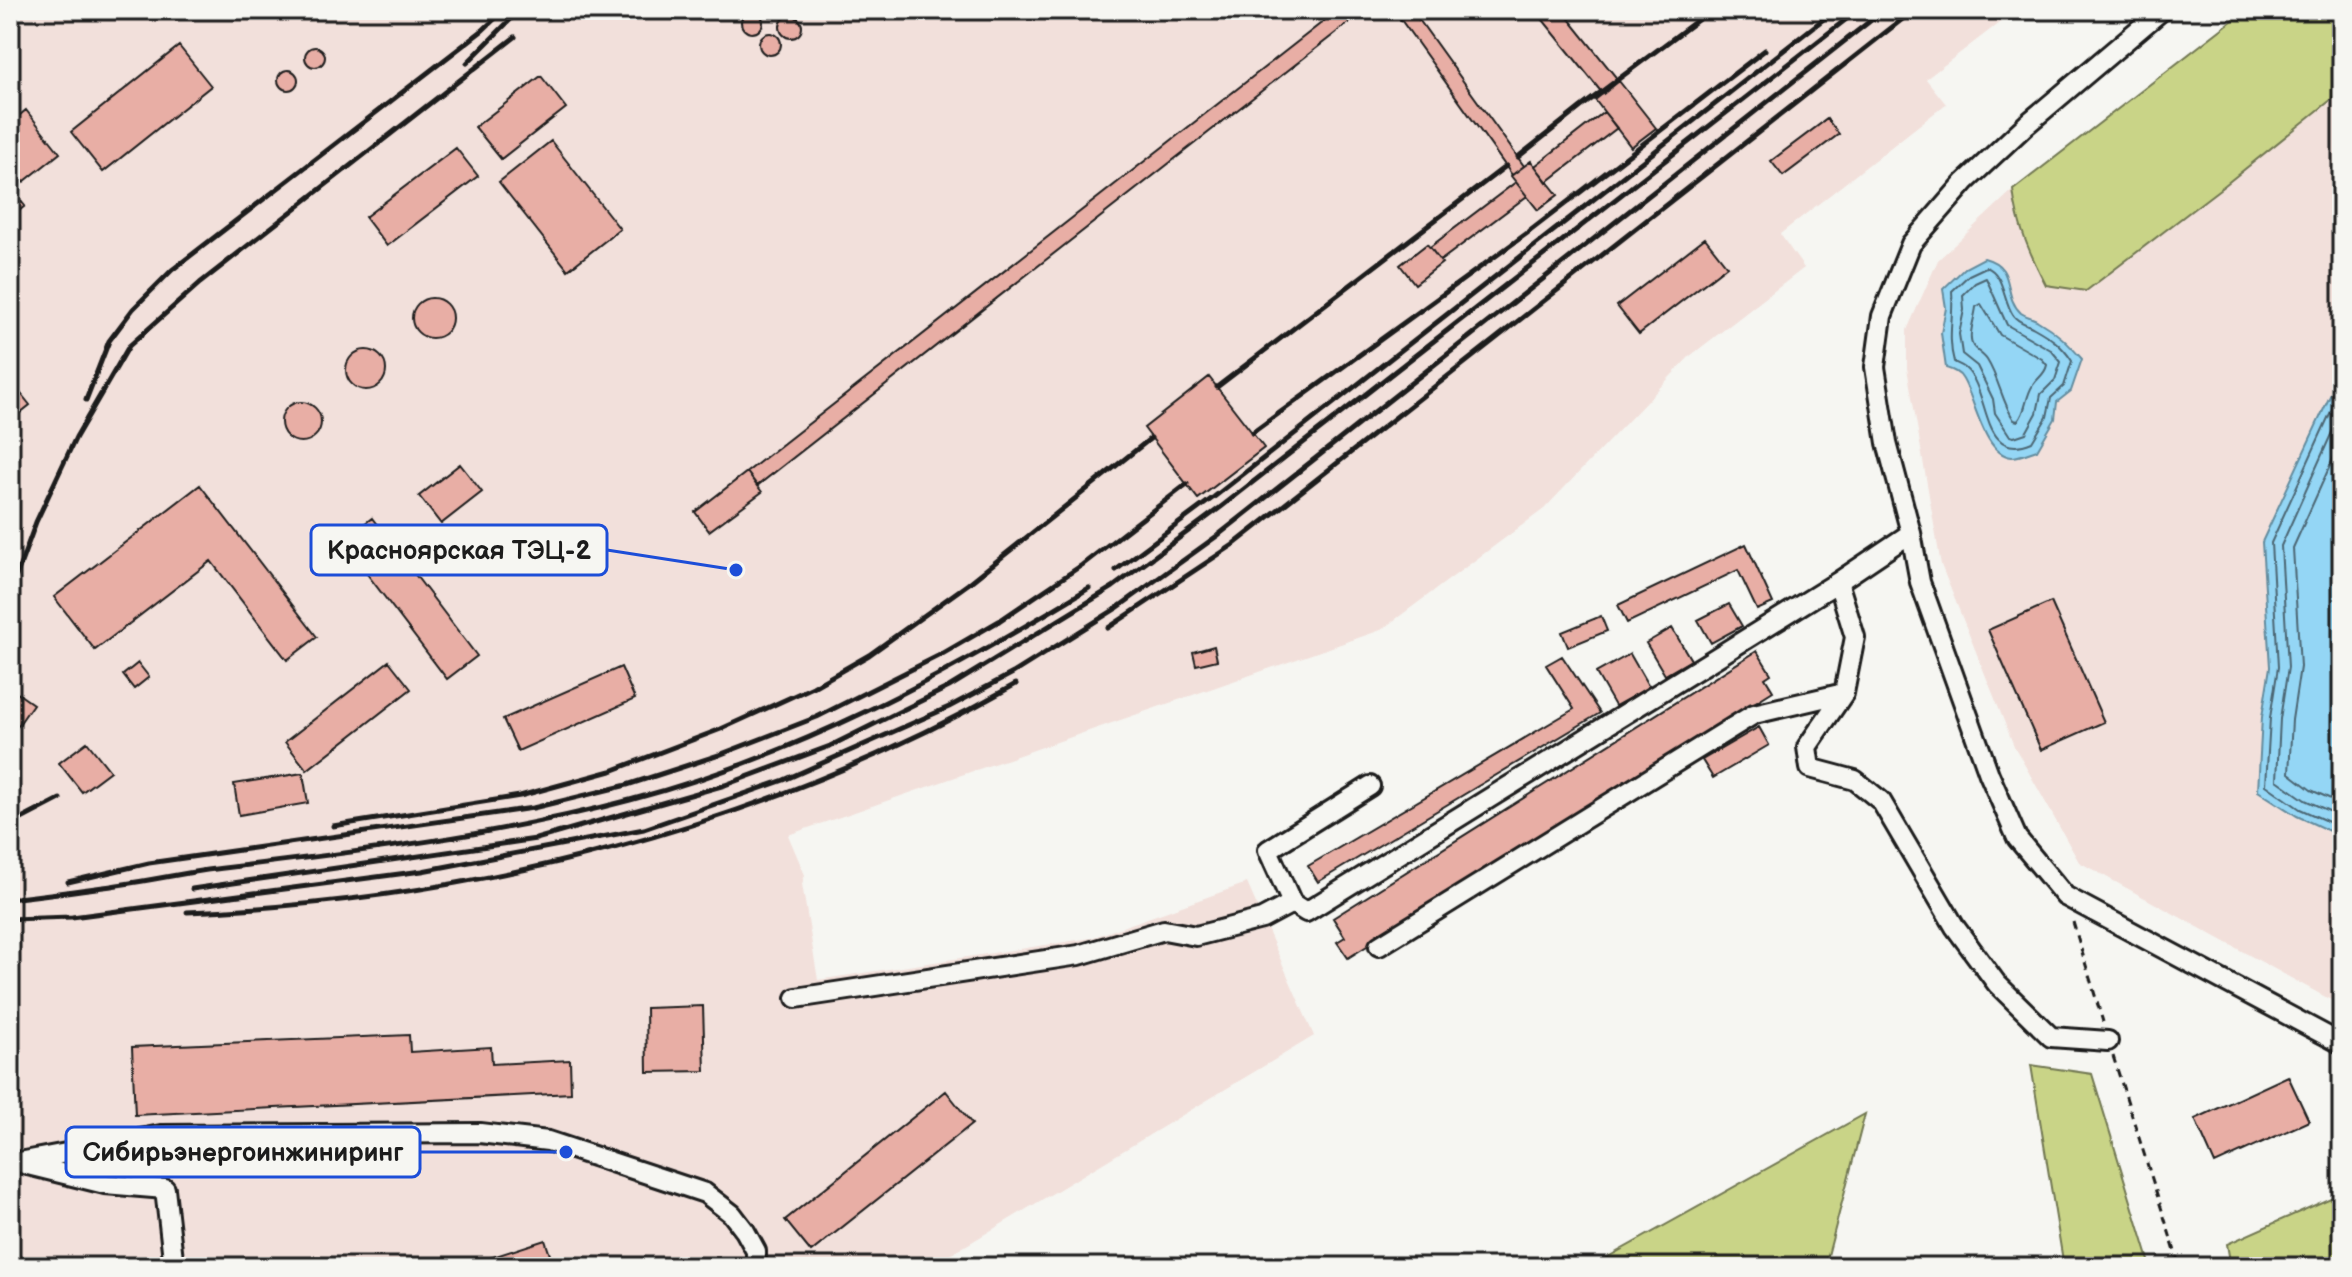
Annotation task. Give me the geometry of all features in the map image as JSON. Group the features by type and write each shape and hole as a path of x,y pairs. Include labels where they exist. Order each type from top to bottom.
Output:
{"street":[{"path":"2162,10 2123,40 2006,143 1965,182 1911,244 1882,316 1875,367 1887,443 1911,533 1920,582 1989,774 2017,838 2065,896 2342,1044"},
{"path":"1370,786 1268,850 1292,903 1306,912 1838,582 1911,533"},
{"path":"1838,582 1855,637 1844,693 1807,747 1810,768 1855,780 1881,801 1955,927 1997,984 2051,1037 2108,1041"},
{"path":"1379,946 1754,714 1844,693"},
{"path":"796,998 1079,955 1164,930 1196,936 1262,919 1292,903"},
{"path":"14,1164 161,1135 480,1133 548,1141 705,1193 732,1214 745,1231 756,1251 756,1267"},
{"path":"14,1164 105,1184 165,1189 174,1267"}],"path":[{"path":"2065,896 2180,1267"}],"shaded area":[{"path":"27,10 2016,10 1926,79 1946,104 1780,234 1804,268 1690,356 1544,509 1381,630 788,835 805,875 802,884 818,980 1091,938 1247,883 1314,1036 930,1267 10,1267 10,24"},
{"path":"2342,91 2342,1006 2079,862 2014,746 1941,565 1907,368 1907,330 1938,260 2013,190 2016,214 2028,249 2046,285 2086,291"}],"green space":[{"path":"2246,10 2342,10 2342,91 2086,291 2046,285 2025,239 2013,190"},
{"path":"2031,1065 2092,1074 2151,1267 2064,1267"},
{"path":"1865,1114 1825,1267 1590,1267"},
{"path":"2342,1193 2342,1267 2231,1267 2227,1244"}],"water":[{"path":"1984,258 2001,268 2015,306 2021,313 2051,329 2082,359 2071,391 2057,402 2055,419 2037,450 2015,457 2002,454 1994,446 1962,378 1946,368 1941,333 1946,308 1943,289 1965,268"},
{"path":"2342,370 2342,837 2297,816 2258,791 2262,717 2270,667 2262,542"}],"building":[{"path":"1338,10 1365,10 757,486 747,472"},
{"path":"1394,10 1412,10 1524,166 1512,175"},
{"path":"1535,10 1562,10 1619,81 1603,94"},
{"path":"752,11 760,14 763,22 760,30 752,33 744,30 741,22 744,14"},
{"path":"791,16 799,19 802,27 799,35 791,38 783,35 780,27 783,19"},
{"path":"770,33 778,36 781,44 778,52 770,55 762,52 759,44 762,36"},
{"path":"179,46 211,86 103,172 71,132"},
{"path":"311,47 319,47 325,57 319,67 311,67 305,61 305,53"},
{"path":"284,70 292,70 298,80 292,90 284,90 278,84 278,76"},
{"path":"541,76 566,108 501,159 475,127"},
{"path":"1619,81 1656,128 1631,147 1595,100"},
{"path":"26,110 60,153 10,193 10,123"},
{"path":"1604,112 1617,128 1547,182 1535,166"},
{"path":"1827,119 1839,134 1783,176 1771,161"},
{"path":"551,141 620,229 568,270 499,182"},
{"path":"456,148 478,176 387,246 365,217"},
{"path":"1531,161 1558,195 1538,210 1511,176"},
{"path":"1516,182 1527,196 1440,261 1430,247"},
{"path":"13,191 25,206 10,218 10,193"},
{"path":"1705,238 1727,266 1639,334 1617,306"},
{"path":"1427,244 1442,263 1415,284 1400,265"},
{"path":"432,298 446,304 452,318 446,332 432,338 418,332 412,318 418,304"},
{"path":"366,350 380,356 386,370 380,384 366,390 352,384 346,370 352,356"},
{"path":"1209,377 1264,448 1198,499 1144,428"},
{"path":"10,380 30,405 10,421"},
{"path":"301,402 315,408 321,422 315,436 301,442 287,436 281,422 287,408"},
{"path":"460,464 482,492 441,524 419,496"},
{"path":"747,472 762,492 709,531 695,512"},
{"path":"200,485 317,637 287,660 211,561 95,650 54,597"},
{"path":"372,518 477,656 447,679 342,541"},
{"path":"1746,544 1773,603 1757,610 1738,570 1627,623 1618,605"},
{"path":"2051,602 2104,722 2041,750 1988,630"},
{"path":"1729,604 1742,626 1711,643 1698,620"},
{"path":"1601,616 1607,631 1568,647 1562,632"},
{"path":"1672,628 1691,660 1665,675 1646,643"},
{"path":"1214,646 1217,660 1196,665 1193,652"},
{"path":"1757,651 1771,674 1765,678 1773,691 1348,958 1337,942 1345,937 1333,918"},
{"path":"1630,654 1649,687 1615,706 1596,673"},
{"path":"1562,656 1600,713 1318,882 1308,866 1574,709 1546,665"},
{"path":"389,661 411,689 307,770 285,742"},
{"path":"138,663 149,677 134,689 123,675"},
{"path":"621,667 635,699 518,751 503,719"},
{"path":"10,688 33,704 15,730 10,727"},
{"path":"1759,727 1769,745 1713,778 1702,760"},
{"path":"87,742 110,771 82,792 59,763"},
{"path":"303,773 308,803 239,815 234,784"},
{"path":"703,1006 705,1071 647,1072 646,1008"},
{"path":"409,1035 410,1052 491,1047 492,1064 570,1060 571,1093 135,1115 132,1047"},
{"path":"2288,1076 2309,1121 2215,1164 2195,1119"},
{"path":"946,1091 972,1124 811,1252 785,1220"},
{"path":"545,1240 554,1267 462,1267"}],"railway":[{"path":"86,400 109,341 133,309 172,270 483,30 504,10"},
{"path":"467,63 516,10"},
{"path":"1518,157 1711,10"},
{"path":"1116,570 1214,497 1835,10"},
{"path":"192,889 536,839 725,785 830,746 949,687 1113,587 1221,507 1858,10"},
{"path":"10,919 72,917 422,871 644,829 784,780 949,707 1013,673 1117,608 1217,536 1884,10"},
{"path":"1108,628 1233,545 1914,10"},
{"path":"10,593 36,522 76,437 129,346 200,283 515,37"},
{"path":"1252,433 1526,234 1765,50"},
{"path":"1217,387 1506,166"},
{"path":"333,826 520,796 611,771 721,729 813,687 869,655 968,584 1151,438"},
{"path":"68,882 149,863 533,808 627,785 719,755 817,717 942,654 999,621 1082,565 1187,484"},
{"path":"10,899 473,834 630,800 751,761 867,711 980,652 1089,588"},
{"path":"187,912 295,905 403,892 510,873 615,848 719,816 821,778 920,734 1016,684"},
{"path":"10,825 60,799"}],"place":[{"name":"Красноярская ТЭЦ-2","path":"736,570"},
{"name":"Сибирьэнергоинжиниринг","path":"566,1152"}]}
